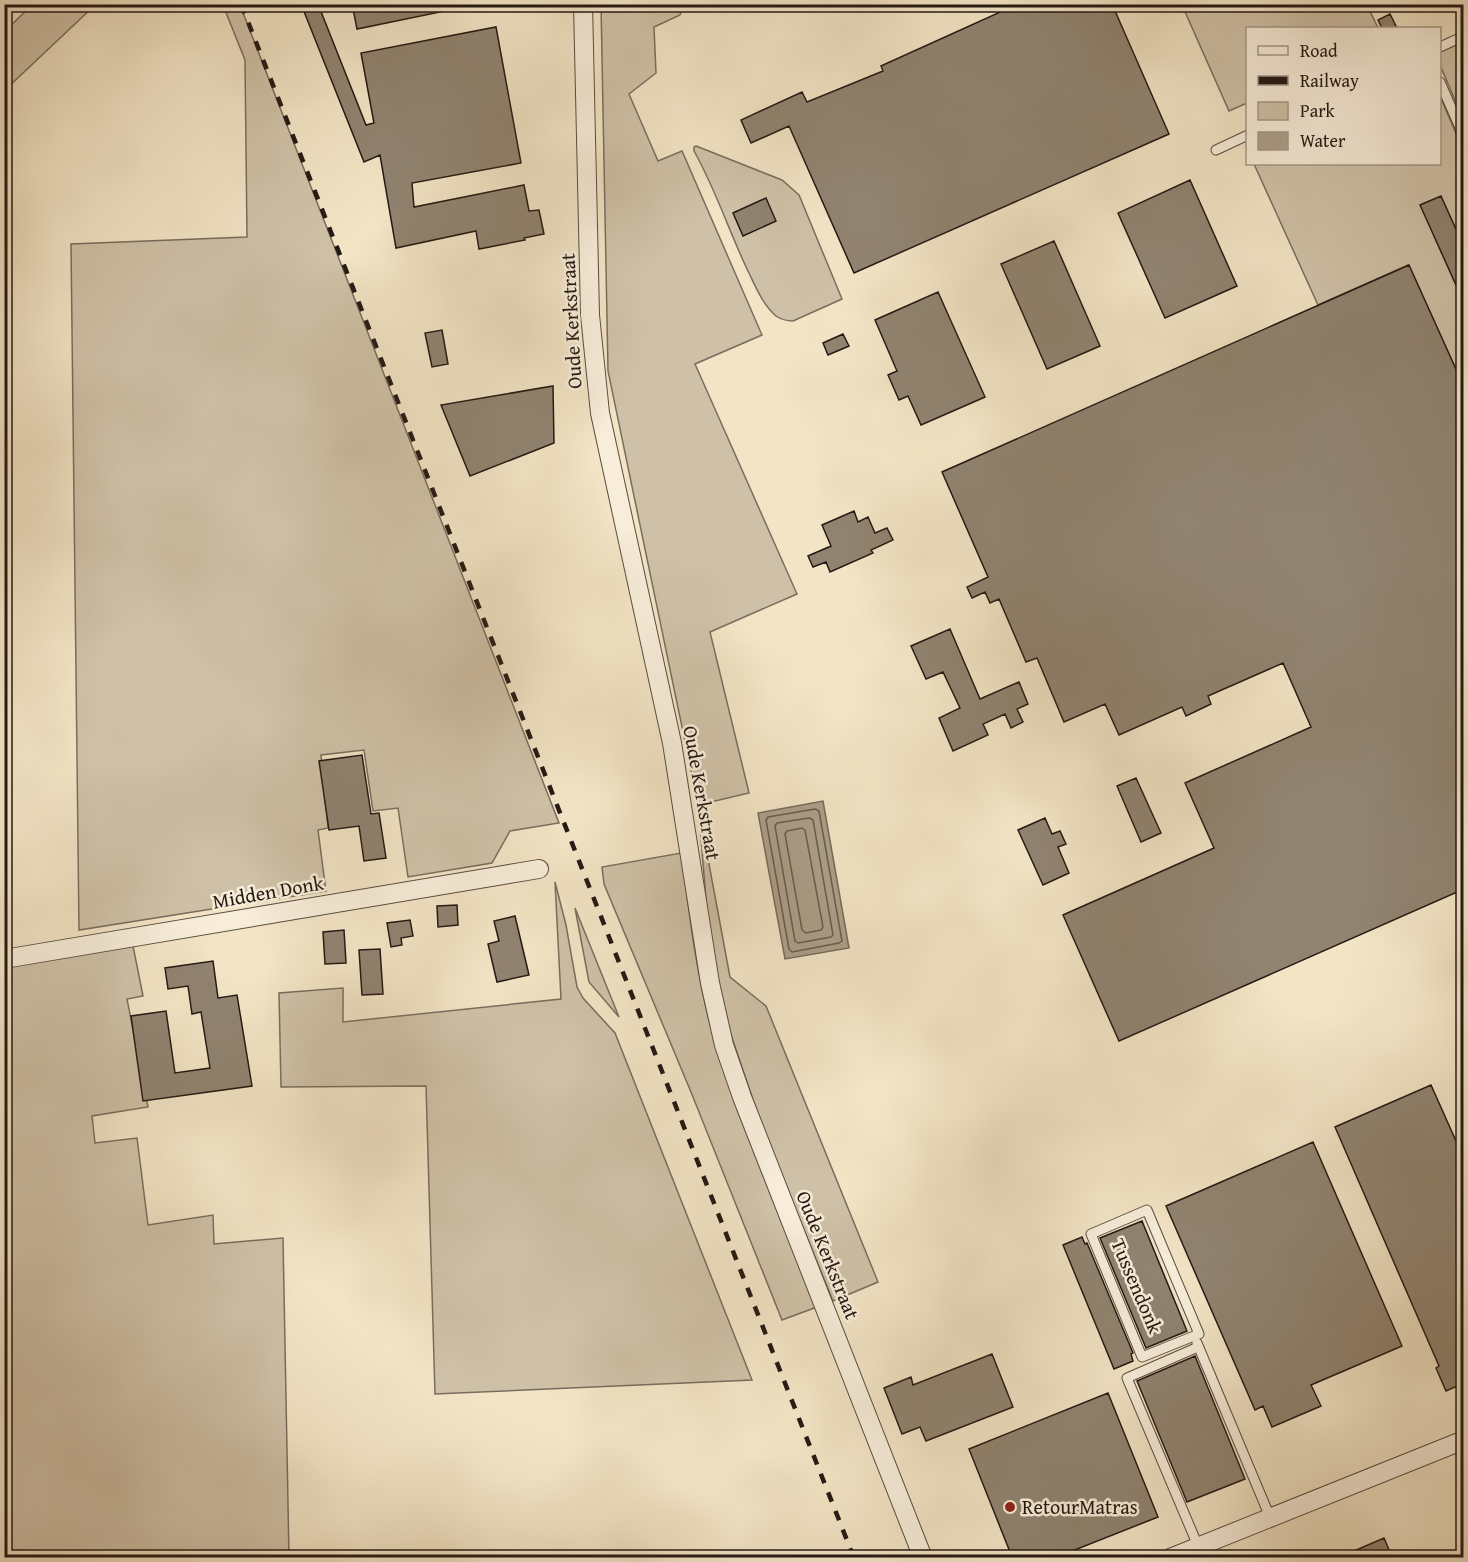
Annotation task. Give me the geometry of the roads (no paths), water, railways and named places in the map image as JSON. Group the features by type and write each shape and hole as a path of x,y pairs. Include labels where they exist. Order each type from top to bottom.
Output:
{"street":[{"name":"Oude Kerkstraat","path":"583,4 590,315 600,413 672,743 710,983 724,1045 742,1097 924,1557"},
{"name":"Midden Donk","path":"4,959 539,869"},
{"path":"1170,1557 1464,1440"}],"lane":[{"path":"1441,47 1464,36"},
{"path":"1441,84 1464,137"},
{"path":"1216,150 1246,136"},
{"name":"Tussendonk","path":"1147,1210 1199,1334 1194,1336 1143,1358 1090,1234 1147,1210"},
{"name":"Tussendonk","path":"1194,1336 1270,1517"},
{"path":"1198,1347 1127,1378 1198,1546"}],"water":[{"path":"823,801 849,948 785,959 758,813"}],"railway":[{"path":"241,4 854,1558"}],"place":[{"name":"RetourMatras","path":"1010,1507"}]}
